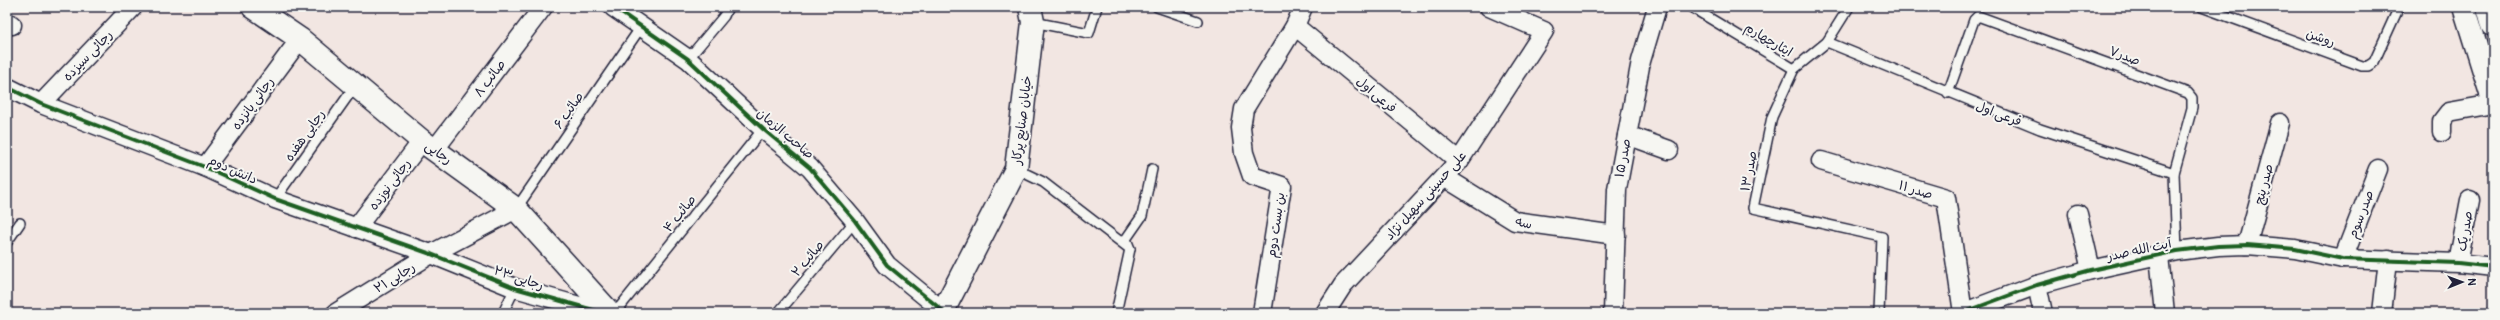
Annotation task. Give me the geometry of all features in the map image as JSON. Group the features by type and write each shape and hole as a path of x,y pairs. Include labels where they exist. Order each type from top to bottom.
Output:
{"street":[{"name":"رجائی سیزده","path":"41,104 133,7"},
{"name":"رجایی","path":"254,7 300,39 428,145 516,208 610,313"},
{"name":"صائب ۸","path":"428,145 543,7"},
{"name":"صاحب الزمان","path":"613,7 688,59 763,129 810,168 855,220 887,264 943,312"},
{"name":"بن بست دوم","path":"1262,313 1282,186 1252,176 1244,153 1241,128 1244,109 1295,26 1303,7"},
{"path":"1489,7 1516,12"},
{"name":"صدر ۱۵","path":"1614,313 1617,189 1640,61 1657,7"},
{"path":"2464,7 2493,100"},
{"path":"2488,7 2493,25"},
{"name":"علی حسینی سهیل نژاد","path":"1325,313 1343,285 1459,161 1544,31 1516,12"},
{"name":"خیابان صنایع پرکار","path":"943,312 1016,169 1031,14"},
{"name":"فرعی اول","path":"1295,26 1459,161"},
{"name":"رجائی پانزده","path":"205,167 300,39"},
{"name":"دانش دوم","path":"7,87 41,104 205,167 275,199 431,254"},
{"path":"2442,132 2442,121 2449,112 2493,104"},
{"name":"صدر پنج","path":"2247,245 2280,124"},
{"path":"1627,135 1669,150"},
{"name":"رجائی نوزده","path":"356,228 428,145"},
{"name":"صدر ۱۱","path":"1821,161 1946,198 1963,313"},
{"name":"صدر سوم","path":"2342,259 2378,169"},
{"name":"سه","path":"1444,177 1515,221 1616,235"},
{"name":"صدر یک","path":"2458,263 2470,200"},
{"name":"رجایی ۲۱","path":"336,313 431,254 516,208"},
{"path":"2078,214 2091,270"},
{"name":"آیت الله صدر","path":"1963,313 2037,285 2091,270 2177,251 2247,245 2295,249 2342,259 2458,263 2493,267"},
{"name":"رجایی ۲۳","path":"431,254 515,288 604,313"},
{"path":"2159,256 2165,313"},
{"path":"2382,313 2388,260"},
{"path":"2037,285 2042,313"}],"lane":[{"path":"688,59 724,16 728,7"},
{"path":"1031,14 1089,33 1097,7"},
{"path":"1157,7 1198,21"},
{"name":"ایثارچهارم","path":"1691,7 1794,68"},
{"name":"صدر ۱۳","path":"1849,7 1827,42 1794,68 1772,117 1754,208 1882,237 1879,313"},
{"name":"روشن","path":"2202,7 2362,66 2368,66 2374,62 2399,7"},
{"name":"صدر۷","path":"1948,93 1974,20 1978,16 1983,16 2188,92 2192,98 2192,108 2174,173 2177,251"},
{"name":"صائب ۶","path":"516,208 641,27"},
{"name":"فرعی اول","path":"1827,42 1948,93 2040,129 2174,173"},
{"name":"رجایی هفده","path":"275,199 355,86"},
{"name":"صائب ۴","path":"615,313 763,129"},
{"path":"1016,169 1043,182 1130,249"},
{"path":"1116,313 1130,249 1126,239 1142,216 1152,169"},
{"name":"صائب ۲","path":"778,313 855,220"},
{"path":"7,242 20,223"},
{"path":"503,313 515,288"}],"cycle path":[{"path":"613,7 688,59 763,129 810,168 855,221 887,265 943,311"},
{"path":"7,87 41,104 205,167 275,199 431,254 515,288 604,313"},
{"path":"1962,313 2037,285 2091,270 2177,251 2218,246 2247,245 2295,249 2343,259 2458,263 2493,267"}]}
